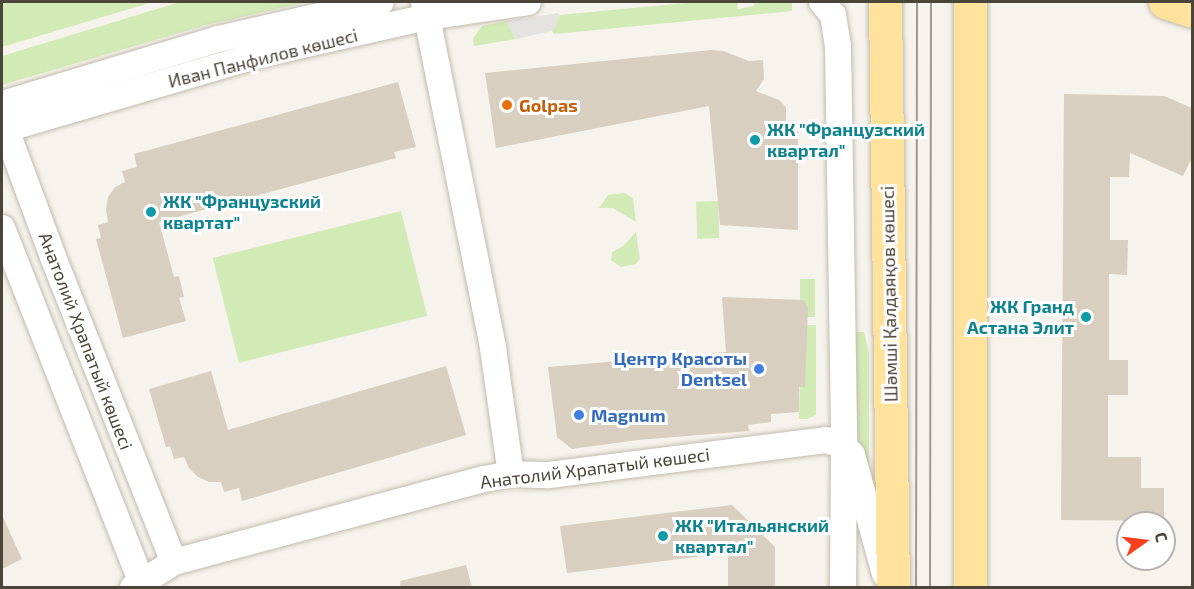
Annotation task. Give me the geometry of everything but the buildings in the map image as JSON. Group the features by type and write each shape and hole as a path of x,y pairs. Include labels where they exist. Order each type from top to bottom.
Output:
{"main road":[{"name":"Шәмші Қалдаяқов көшесі","path":"885,2 893,588"},
{"path":"970,2 970,588"},
{"path":"1165,2 1192,10"}],"street":[{"name":"Иван Панфилов көшесі","path":"2,120 218,39 381,2"},
{"name":"Иван Панфилов көшесі","path":"2,120 262,54 426,9 528,2"},
{"path":"822,2 833,15 838,46 844,446 843,588"},
{"path":"426,9 493,348 511,474"},
{"name":"Анатолий Храпатый көшесі","path":"2,120 93,360 154,579"},
{"name":"Анатолий Храпатый көшесі","path":"2,228 154,579"},
{"name":"Анатолий Храпатый көшесі","path":"154,579 484,479 511,474 549,475 826,440 844,446"},
{"path":"844,446 852,455 888,588"}],"green space":[{"path":"2,2 153,2 2,47"},
{"path":"180,2 308,2 206,25 2,85 2,56"},
{"path":"696,2 737,2 738,9 754,6 754,2 792,2 792,11 554,34 552,31 559,15"},
{"path":"506,21 516,39 474,46 473,38 482,26"},
{"path":"625,193 633,198 636,222 613,208 599,208 608,195"},
{"path":"718,201 719,238 697,239 696,202"},
{"path":"401,211 427,316 239,363 213,258"},
{"path":"636,232 640,259 636,264 621,267 611,260 612,252 623,246"},
{"path":"800,279 815,279 815,317 800,317"},
{"path":"801,325 816,325 816,415 807,419 799,419"},
{"path":"848,332 864,332 869,353 869,497 850,414"}],"shaded area":[{"path":"559,13 557,25 552,31 516,39 506,21"}],"tram line":[{"path":"916,588 917,2"},
{"path":"930,588 931,2"}],"place":[{"name":"Golpas","path":"507,105"},
{"name":"ЖК \"Французский квартал\"","path":"755,140"},
{"name":"ЖК \"Французский квартат\"","path":"151,212"},
{"name":"ЖК Гранд Астана Элит","path":"1086,317"},
{"name":"Центр Красоты Dentsel","path":"759,369"},
{"name":"Magnum","path":"579,415"},
{"name":"ЖК \"Итальянский квартал\"","path":"663,536"}]}
